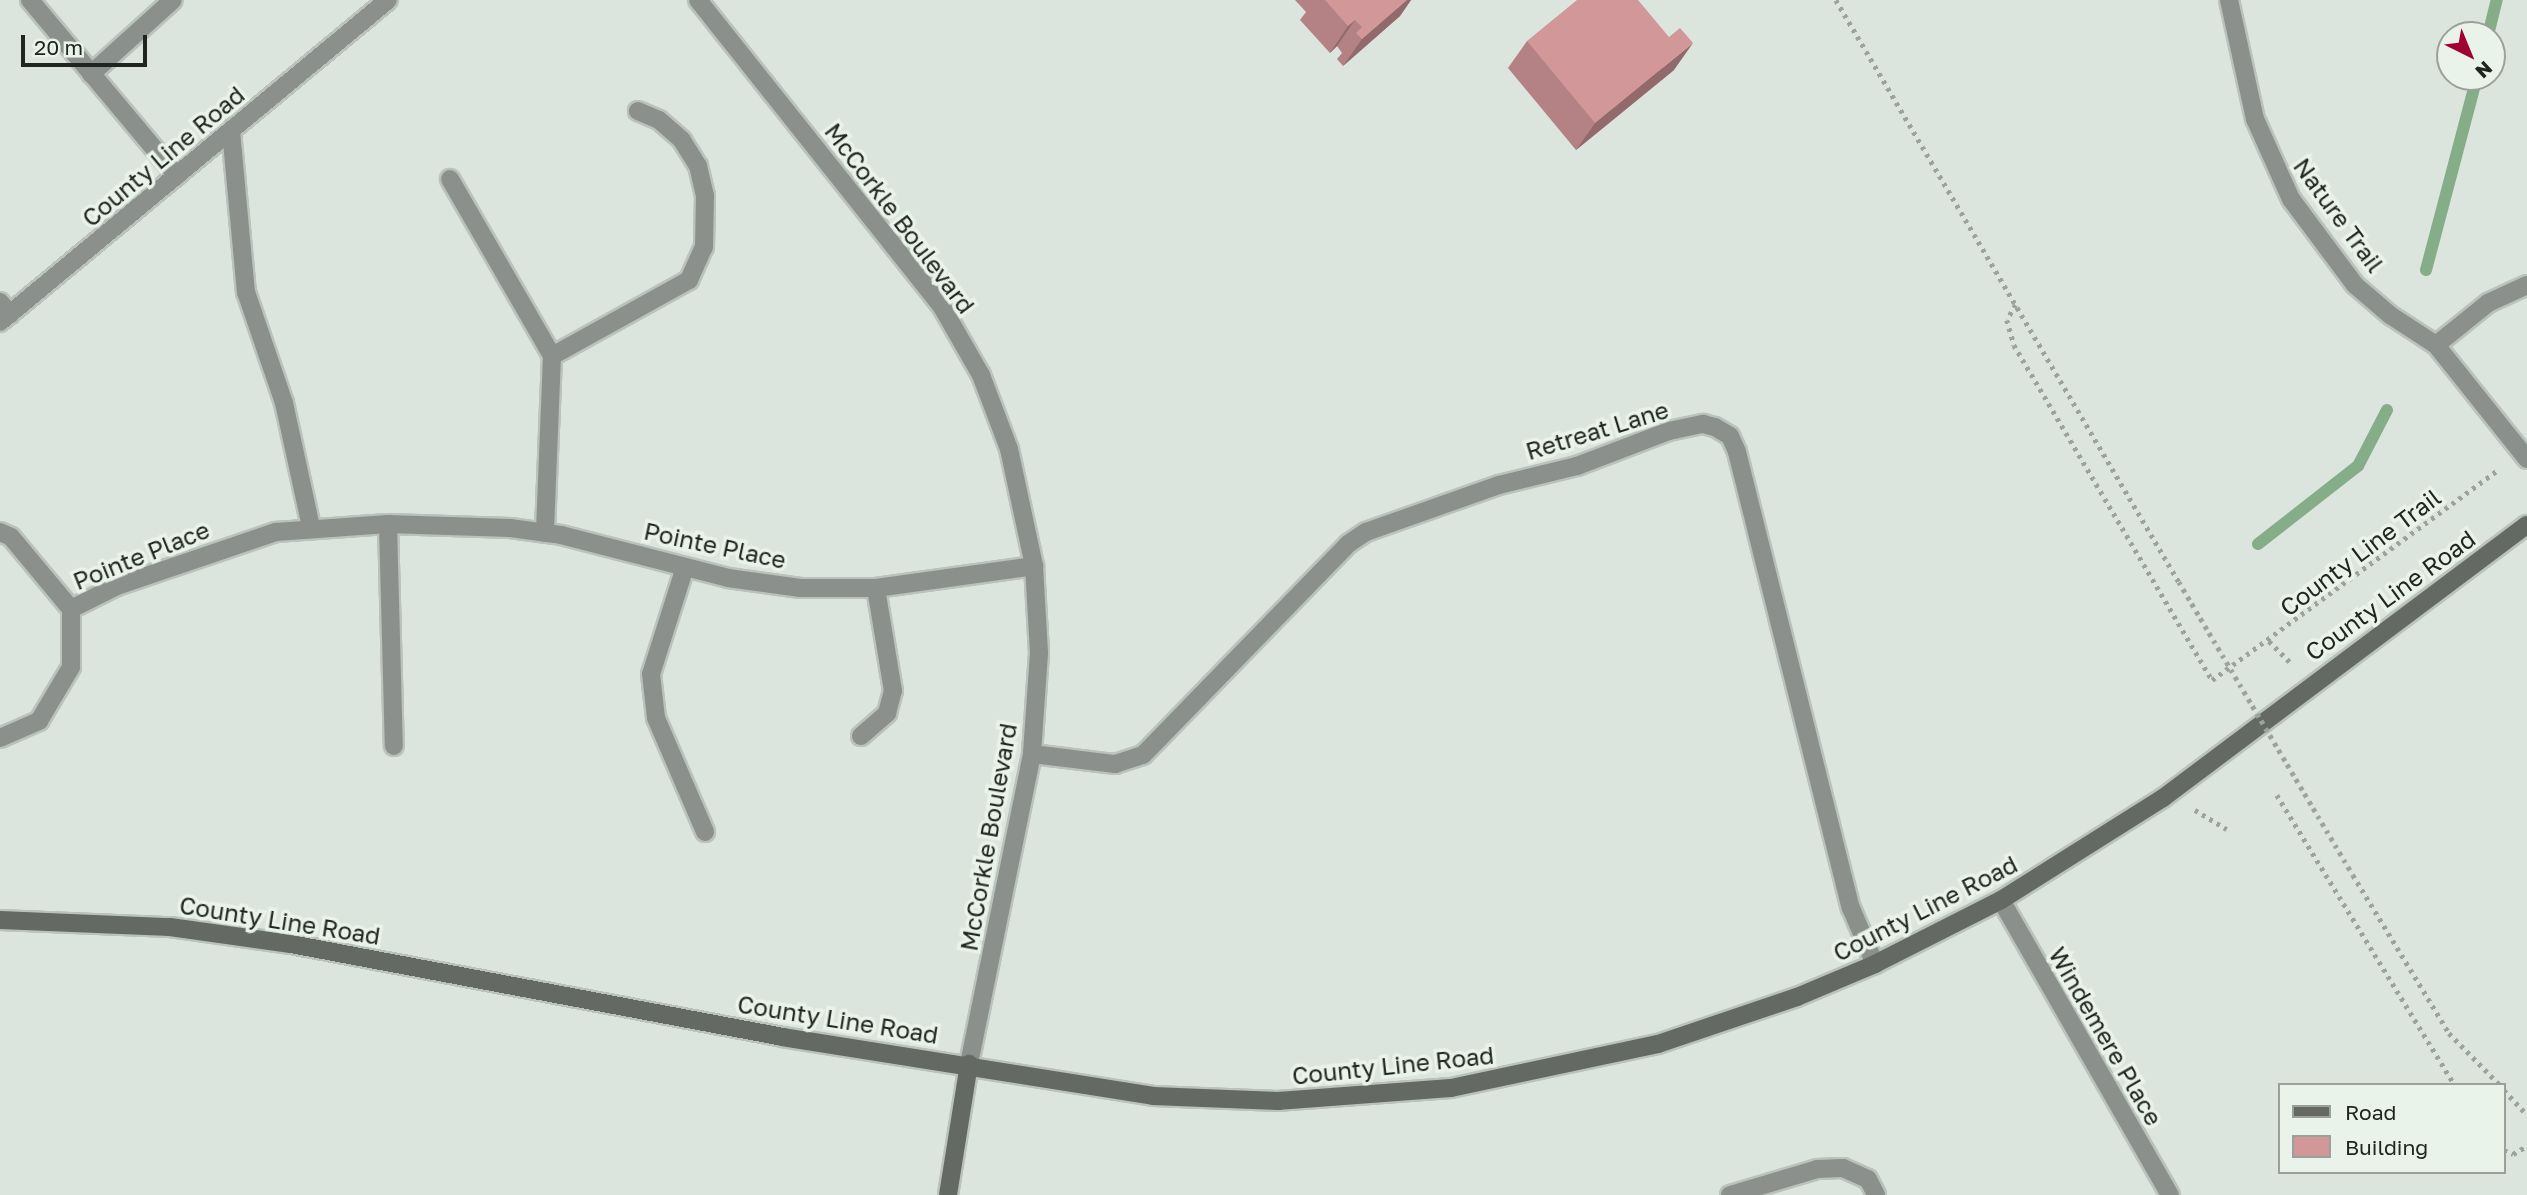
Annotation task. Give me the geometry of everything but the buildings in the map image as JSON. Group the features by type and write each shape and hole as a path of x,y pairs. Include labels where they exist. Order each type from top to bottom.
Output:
{"main road":[{"name":"County Line Road","path":"0,920 170,927 291,944 782,1037 969,1064 1034,1079 1167,1096 1339,1099 1451,1088 1658,1044 1797,997 1875,964 2001,900 2162,798 2527,525"},
{"name":"McCorkle Boulevard","path":"948,1195 969,1064"}],"street":[{"path":"30,0 177,176"},
{"path":"91,74 173,0"},
{"name":"County Line Road","path":"3,313 177,176 388,0"},
{"name":"McCorkle Boulevard","path":"698,0 942,307 981,375 1009,449 1034,566 1039,653 1032,754 969,1064"},
{"name":"Nature Trail","path":"2229,0 2255,119 2291,199 2355,285 2390,316 2435,345 2524,456"},
{"path":"552,356 689,280 704,247 705,196 698,166 682,140 659,120 638,111"},
{"path":"231,131 246,292 285,403 311,527"},
{"path":"450,179 552,356 545,533"},
{"path":"2435,345 2488,303 2527,285"},
{"name":"Retreat Lane","path":"1032,754 1115,764 1143,755 1348,544 1366,532 1499,485 1577,466 1669,431 1703,424 1715,427 1730,436 1737,452 1851,908 1875,964"},
{"path":"388,524 394,746"},
{"name":"Pointe Place","path":"71,609 187,560 276,531 311,527 388,524 545,533 685,568 800,587 876,588 1034,566"},
{"name":"Pointe Place","path":"0,532 11,537 71,609 71,667 39,721 0,738"},
{"path":"685,568 651,674 656,718 705,832"},
{"path":"861,736 887,713 894,691 876,588"},
{"name":"Windemere Place","path":"2001,900 2170,1195"},
{"path":"1730,1195 1816,1169 1843,1168 1868,1180 1876,1195"}],"path":[{"path":"1836,0 2449,1033 2498,1083"},
{"name":"County Line Trail","path":"2016,305 2007,320 2014,345 2212,680 2524,456"},
{"path":"2277,796 2454,1083"},
{"path":"2506,1092 2527,1115"},
{"path":"2506,1151 2513,1154 2527,1146"}],"waterway":[{"path":"2492,21 2497,0"},
{"path":"2426,270 2473,91"},
{"path":"2258,544 2358,466 2387,410"}]}
